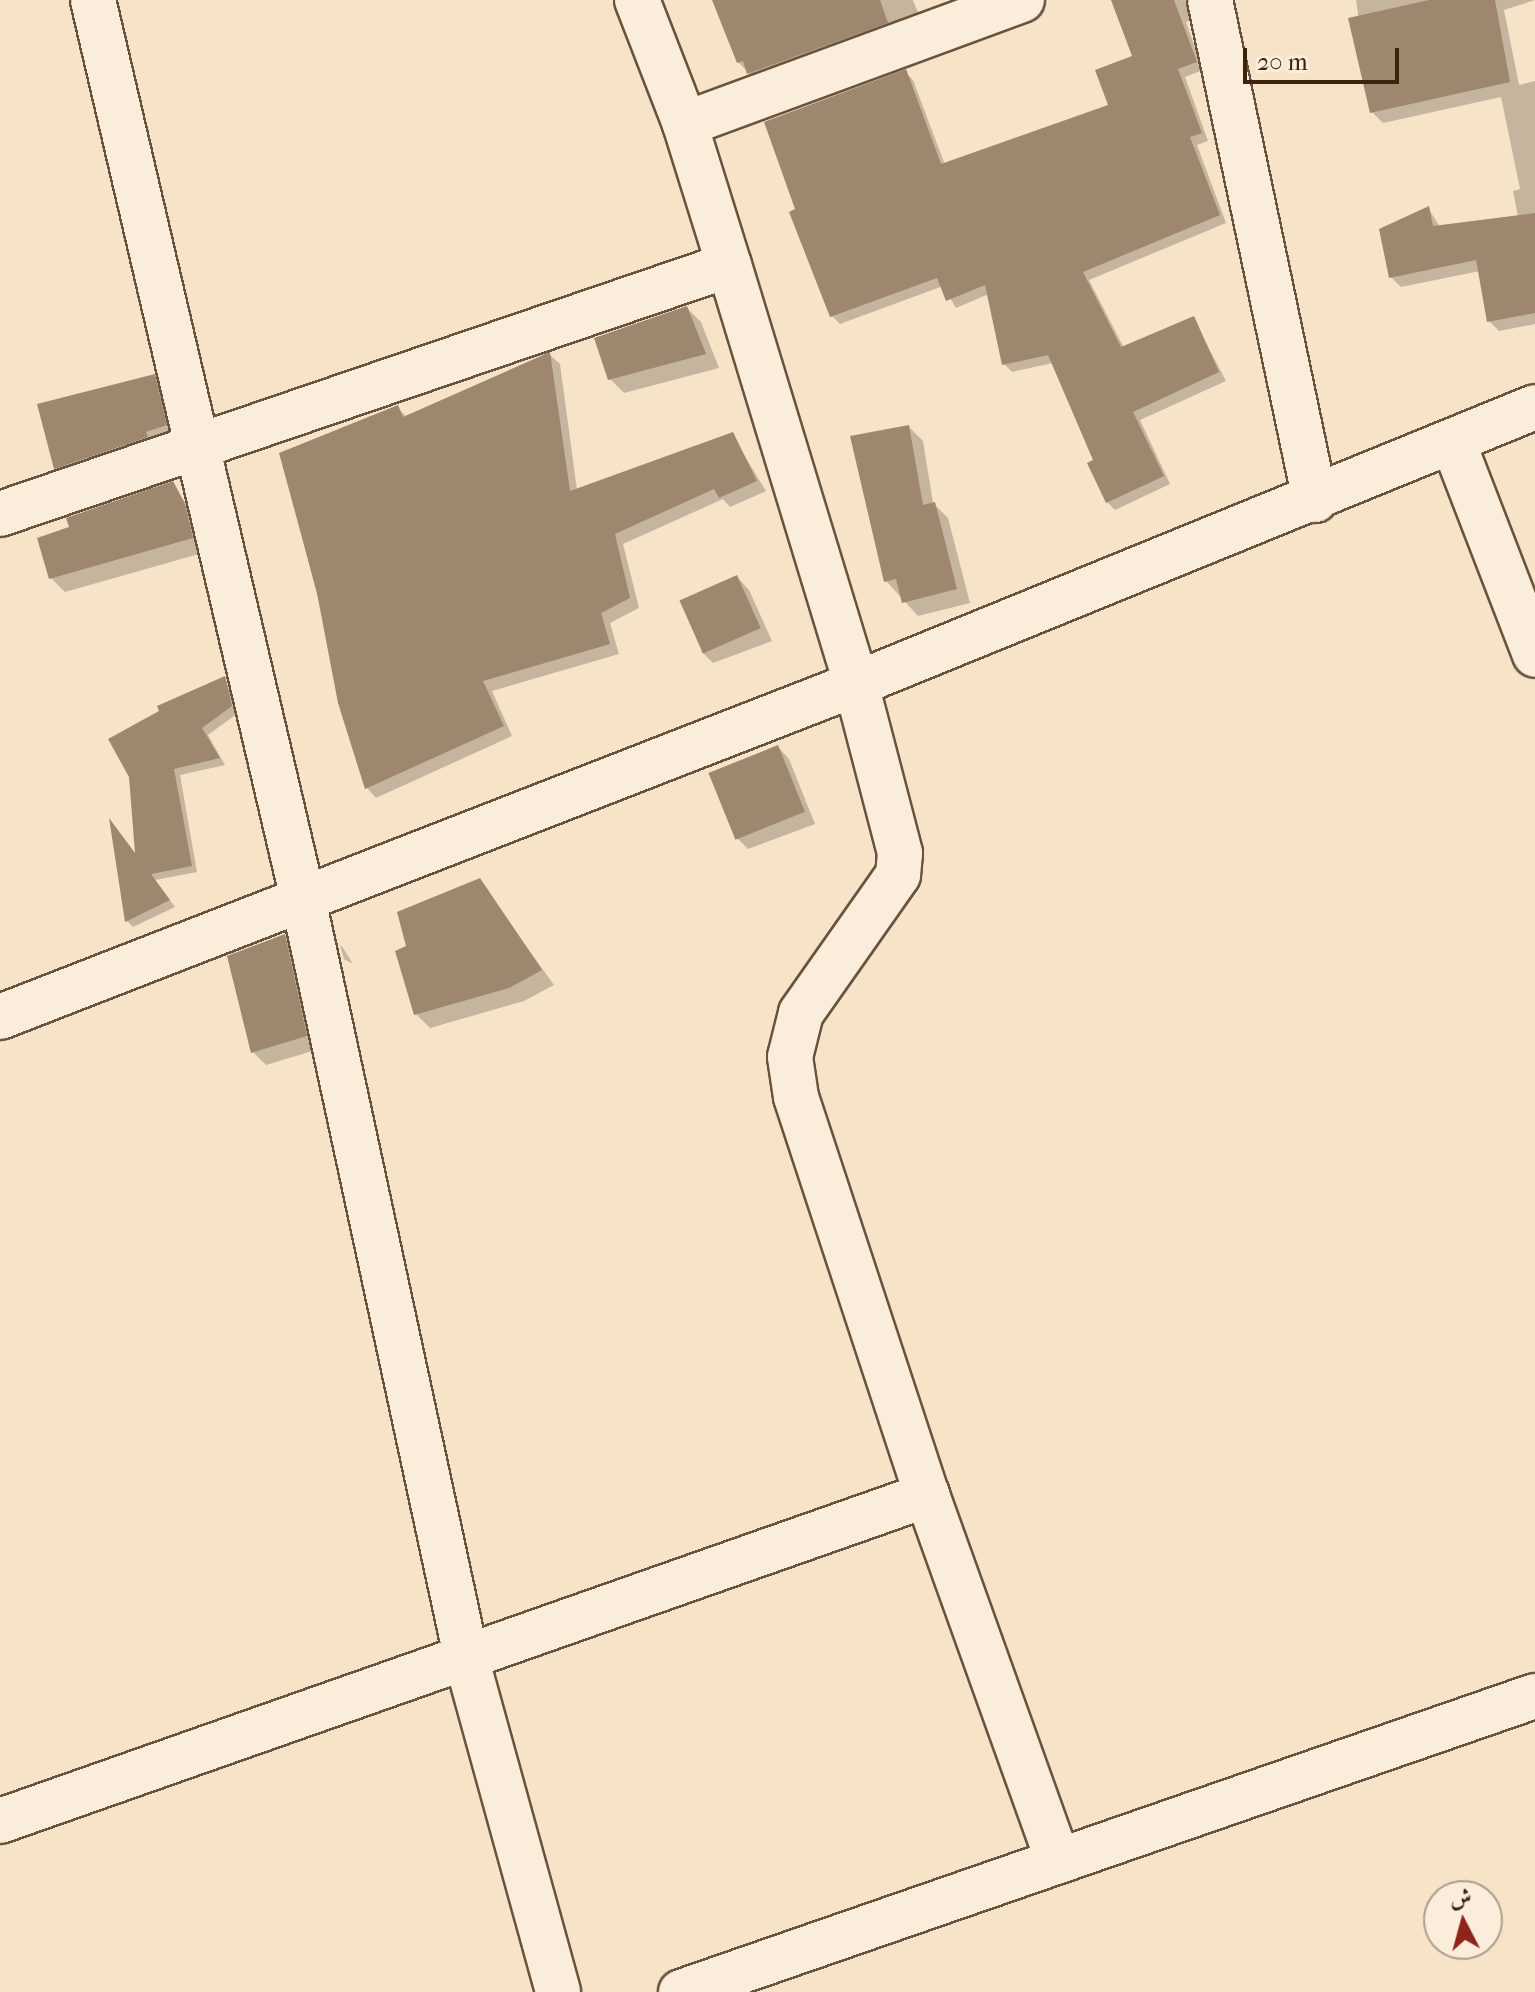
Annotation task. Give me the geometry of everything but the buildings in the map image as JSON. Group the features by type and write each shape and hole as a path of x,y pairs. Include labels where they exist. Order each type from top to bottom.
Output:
{"street":[{"path":"93,0 303,899 467,1661 558,1992"},
{"path":"637,0 685,124 729,265 856,684 900,853 898,875 801,1013 790,1057 796,1097 927,1495 1058,1861"},
{"path":"685,124 1022,0"},
{"path":"1210,0 1315,500"},
{"path":"0,514 729,265"},
{"path":"0,1017 856,684 1315,500 1535,407"},
{"path":"1453,442 1535,655"},
{"path":"0,1821 467,1661 927,1495"},
{"path":"681,1992 1535,1696"}]}
